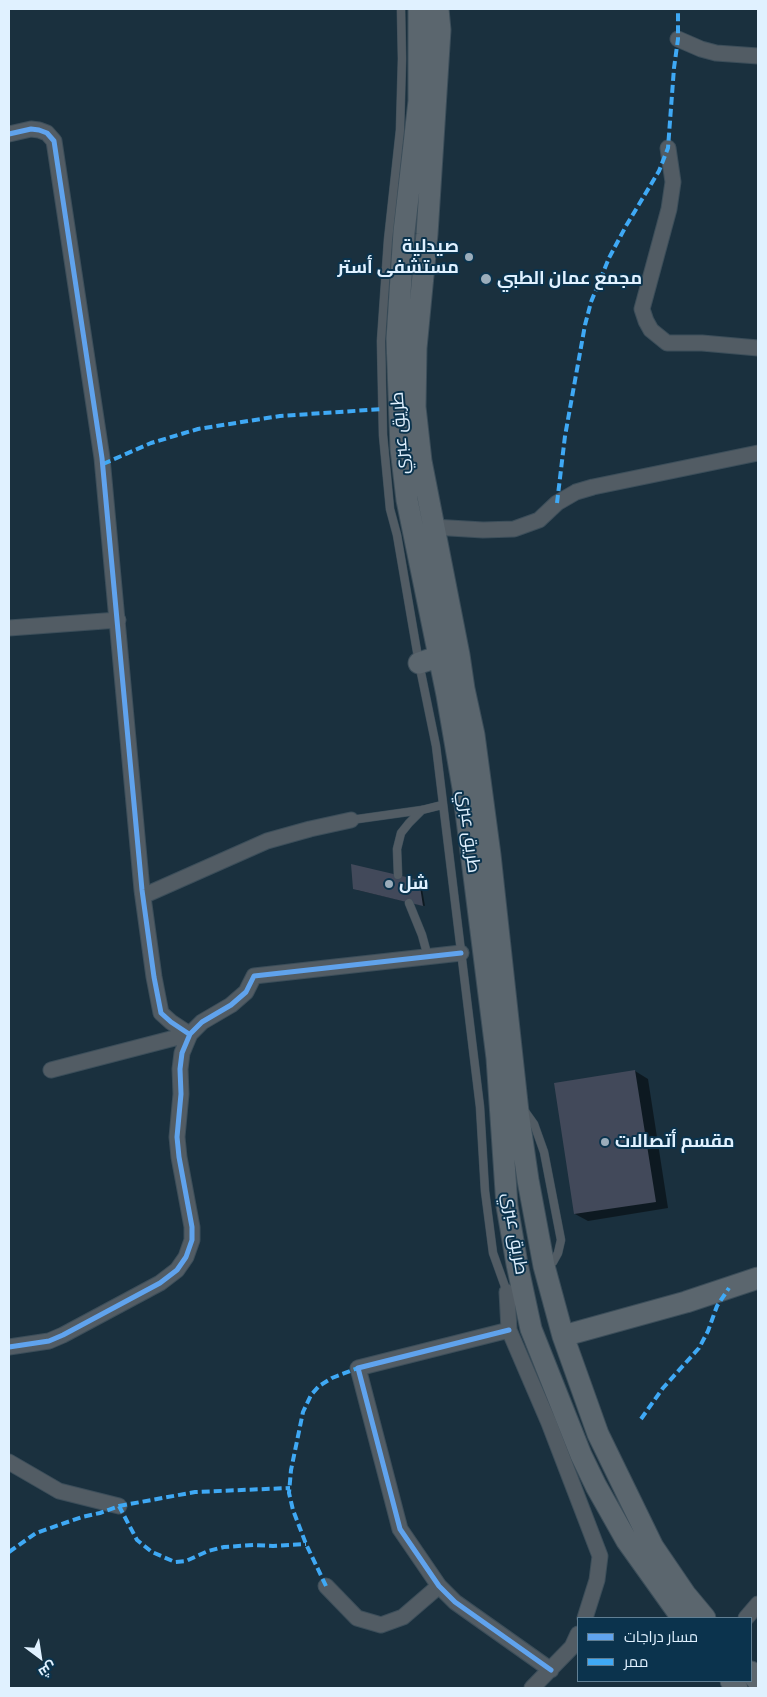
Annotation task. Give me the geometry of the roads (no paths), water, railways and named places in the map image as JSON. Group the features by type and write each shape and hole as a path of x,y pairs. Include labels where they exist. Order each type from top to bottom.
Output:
{"main road":[{"name":"طريق عبري","path":"419,9 419,102 404,232 397,339 401,449 429,660 447,694 463,788 497,1058 508,1206 517,1264 531,1329 567,1421 596,1486 626,1541 681,1617"},
{"name":"طريق عبري","path":"438,9 440,30 427,234 416,348 416,407 420,461 474,735 498,918 517,1100 528,1180 544,1266 563,1336 598,1434 653,1547 685,1594 705,1617"},
{"path":"508,1206 525,1258 533,1266 538,1268 544,1266"},
{"path":"563,1336 686,1302 758,1278"},
{"path":"567,1421 573,1418 584,1424 625,1491"}],"street":[{"path":"678,40 716,53 758,56"},
{"path":"9,134 31,129 39,130 47,133 54,141 102,458 143,896 154,977 161,1013 170,1022 190,1034"},
{"path":"668,148 673,182 669,209 642,309 646,321 651,330 667,343 702,343 758,348"},
{"path":"433,527 483,530 514,529 539,520 557,503 576,492 758,453"},
{"path":"9,628 118,620"},
{"path":"143,896 267,841 351,820"},
{"path":"9,1347 49,1341 63,1335 160,1283 177,1270 186,1257 192,1240 192,1227 177,1137 182,1053 190,1034 202,1022 231,1005 246,992 254,976 461,953"},
{"path":"51,1070 190,1034"},
{"path":"507,1292 509,1330 545,1414 600,1556 598,1580 585,1617"},
{"path":"509,1330 358,1368 400,1529 439,1586 455,1602 551,1670"},
{"path":"9,1462 59,1491 119,1506"},
{"path":"326,1586 357,1618 381,1625 403,1617 439,1586"},
{"path":"747,1617 758,1604"},
{"path":"532,1688 572,1647 577,1636"}],"lane":[{"path":"401,9 400,130 388,240 381,334 383,444 390,509 429,660 442,805 480,1107 485,1191 493,1253 507,1292"},
{"path":"351,820 422,810 442,805"},
{"path":"398,875 397,849 402,833 422,810"},
{"path":"409,902 428,958"}],"place":[{"name":"صيدلية مستشفى أستر","path":"469,257"},
{"name":"مجمع عمان الطبي","path":"486,279"},
{"name":"شل","path":"389,884"},
{"name":"مقسم أتصالات","path":"605,1142"}]}
